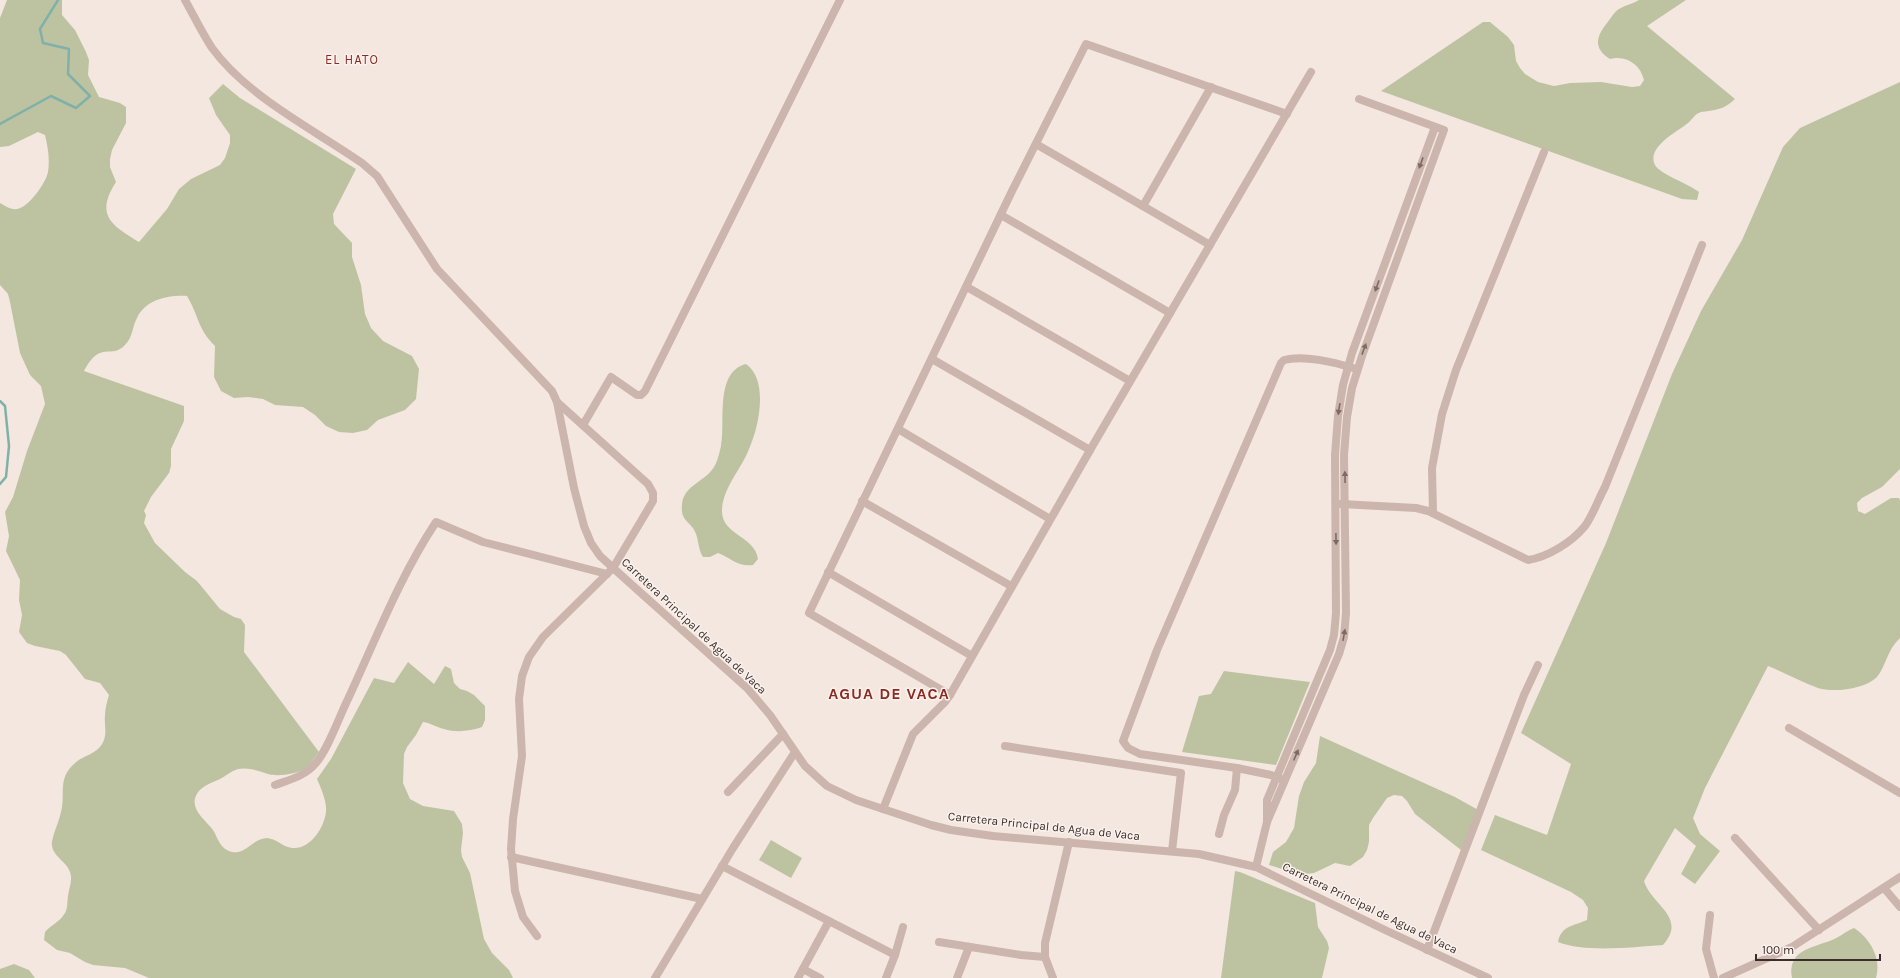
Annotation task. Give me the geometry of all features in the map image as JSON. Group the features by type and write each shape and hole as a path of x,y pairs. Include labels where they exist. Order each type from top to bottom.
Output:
{"street":[{"name":"Carretera Principal de Agua de Vaca","path":"185,0 212,47 248,86 362,163 377,176 436,269 539,375 552,391 557,402 574,488 584,526 591,543 610,571 747,688 783,734 805,766 827,786 856,800 931,825 951,830 1172,851 1212,856 1256,867 1488,978"},
{"path":"583,425 611,377 637,395 641,395 645,391 840,0"},
{"path":"950,696 809,612 862,500 1086,44 1287,114"},
{"path":"883,809 913,734 950,696 1050,518 1312,72"},
{"path":"1143,206 1210,87"},
{"path":"1256,867 1267,822 1286,781 1339,654 1344,637 1346,613 1344,455 1347,417 1352,388 1444,130 1359,99"},
{"path":"1267,822 1267,800 1330,650 1334,635 1336,613 1335,455 1338,416 1343,385 1348,366 1435,127"},
{"path":"1036,144 1210,245"},
{"path":"1433,513 1432,468 1442,414 1456,370 1544,152"},
{"path":"1001,215 1170,313"},
{"path":"1335,504 1416,508 1433,513 1528,560 1549,553 1575,537 1586,524 1605,487 1702,244"},
{"path":"967,287 1130,381"},
{"path":"1286,781 1276,777 1237,768 1134,752 1125,745 1123,741 1157,650 1281,363 1284,360 1292,358 1323,361 1358,369"},
{"path":"932,359 1090,450"},
{"path":"537,936 523,917 515,891 511,858 513,819 522,756 519,699 522,676 529,657 543,637 610,571 653,501 653,492 648,484 557,402"},
{"path":"898,429 1050,518"},
{"path":"862,500 1011,586"},
{"path":"275,785 294,779 316,764 371,650 400,583 418,550 436,522 483,542 610,571"},
{"path":"828,572 972,656"},
{"path":"1427,950 1524,695 1538,665"},
{"path":"1789,728 1900,793"},
{"path":"728,792 783,734"},
{"path":"1005,746 1181,773 1172,851"},
{"path":"655,978 722,866 795,752"},
{"path":"1219,834 1224,815 1235,790 1237,768"},
{"path":"1735,838 1819,930"},
{"path":"1053,978 1045,957 1045,943 1069,842"},
{"path":"511,858 702,899"},
{"path":"722,866 895,955"},
{"path":"1723,978 1792,947 1900,877"},
{"path":"1884,888 1900,907"},
{"path":"1710,915 1706,949 1714,978"},
{"path":"798,978 829,922"},
{"path":"886,978 895,955 903,927"},
{"path":"939,942 1021,955 1045,957"},
{"path":"957,978 969,947"},
{"path":"803,969 820,978"}],"green space":[{"path":"7,0 62,0 62,15 75,30 86,52 89,60 88,75 99,97 120,103 126,107 126,123 112,150 110,159 110,167 116,182 110,193 107,203 107,211 109,218 114,224 139,242 167,209 179,189 191,179 220,165 225,158 230,143 230,135 216,115 209,98 223,84 240,98 356,169 333,214 334,224 352,243 352,257 361,285 365,314 371,328 383,341 412,356 419,369 416,399 405,410 378,420 367,430 353,433 339,432 326,426 315,415 303,407 275,405 263,399 248,397 234,398 221,391 214,377 215,346 201,328 187,296 173,296 152,302 146,306 135,321 128,342 120,349 101,353 96,356 90,361 84,371 184,406 184,421 171,449 171,466 169,473 151,497 144,511 146,515 144,523 155,543 185,572 197,581 220,609 234,617 241,619 245,625 244,652 319,752 306,768 293,773 272,775 253,770 238,769 201,789 196,797 196,807 198,812 213,830 222,846 228,851 237,852 246,849 262,839 267,838 292,848 299,848 310,841 320,830 326,811 326,803 317,779 331,759 374,678 394,683 408,662 434,684 445,666 451,669 454,683 460,689 474,695 485,706 485,720 482,727 473,730 458,731 441,728 423,722 404,754 403,783 410,799 423,806 454,811 462,824 462,857 470,873 484,939 492,953 509,970 513,978 149,978 125,968 93,965 70,953 57,950 44,940 45,932 61,919 66,911 71,881 71,875 68,868 53,850 52,846 53,837 60,816 64,781 66,775 74,764 95,752 104,740 105,710 109,695 100,683 85,679 66,655 60,651 27,643 19,632 22,615 19,600 20,580 6,551 9,536 5,512 13,497 27,451 45,404 41,386 30,375 20,353 8,294 0,285 0,203 8,208 17,209 21,208 31,200 47,177 49,163 45,135 38,132 9,146 0,147 0,18"},
{"path":"1639,0 1686,0 1647,26 1735,99 1723,108 1701,112 1670,135 1655,152 1653,158 1655,165 1663,172 1699,192 1697,200 1682,199 1381,91 1483,22 1490,22 1508,37 1514,45 1516,61 1520,68 1525,74 1538,82 1554,86 1570,83 1601,82 1632,87 1640,86 1644,80 1636,65 1622,58 1610,59 1601,51 1598,42 1603,28 1616,12 1621,8"},
{"path":"1900,82 1900,469 1882,487 1862,498 1857,503 1858,511 1865,514 1891,498 1899,498 1900,501 1900,638 1889,653 1883,668 1877,677 1865,684 1849,689 1832,690 1818,688 1768,666 1705,788 1693,818 1700,834 1720,851 1695,884 1681,874 1696,846 1675,828 1644,881 1653,897 1670,919 1672,927 1670,935 1663,945 1624,948 1595,948 1569,945 1558,942 1562,933 1568,927 1587,920 1588,908 1583,900 1571,892 1481,850 1495,815 1547,835 1571,764 1521,733 1606,543 1672,374 1701,311 1742,240 1783,147 1800,128"},
{"path":"746,364 753,371 758,381 760,392 759,417 753,440 746,457 729,486 723,502 722,510 723,518 727,525 756,551 758,559 753,565 743,565 718,553 710,557 703,557 696,534 684,518 682,511 683,499 689,489 707,475 716,463 721,446 725,387 729,377 736,369"},
{"path":"1224,671 1310,682 1276,765 1182,752 1199,696 1211,694"},
{"path":"1320,736 1455,797 1480,811 1461,850 1415,814 1402,796 1394,795 1387,798 1369,825 1369,842 1363,857 1350,866 1335,863 1314,873 1298,874 1269,865 1273,852 1286,842 1294,828 1299,796 1304,782 1316,763"},
{"path":"771,840 802,858 791,878 759,860"},
{"path":"1235,871 1315,903 1318,927 1327,941 1329,948 1322,978 1221,978"},
{"path":"1854,928 1870,943 1876,956 1876,978 1792,978 1791,969 1793,961 1797,956 1809,948 1835,939"},
{"path":"14,964 29,970 35,978 0,978 0,969"}],"waterway":[{"path":"0,124 51,96 76,108 90,96 68,74 69,49 43,43 40,29 58,0"},
{"path":"0,401 5,406 9,446 6,477 0,484"}],"district":[{"name":"EL HATO","path":"352,59"},
{"name":"AGUA DE VACA","path":"889,693"}]}
